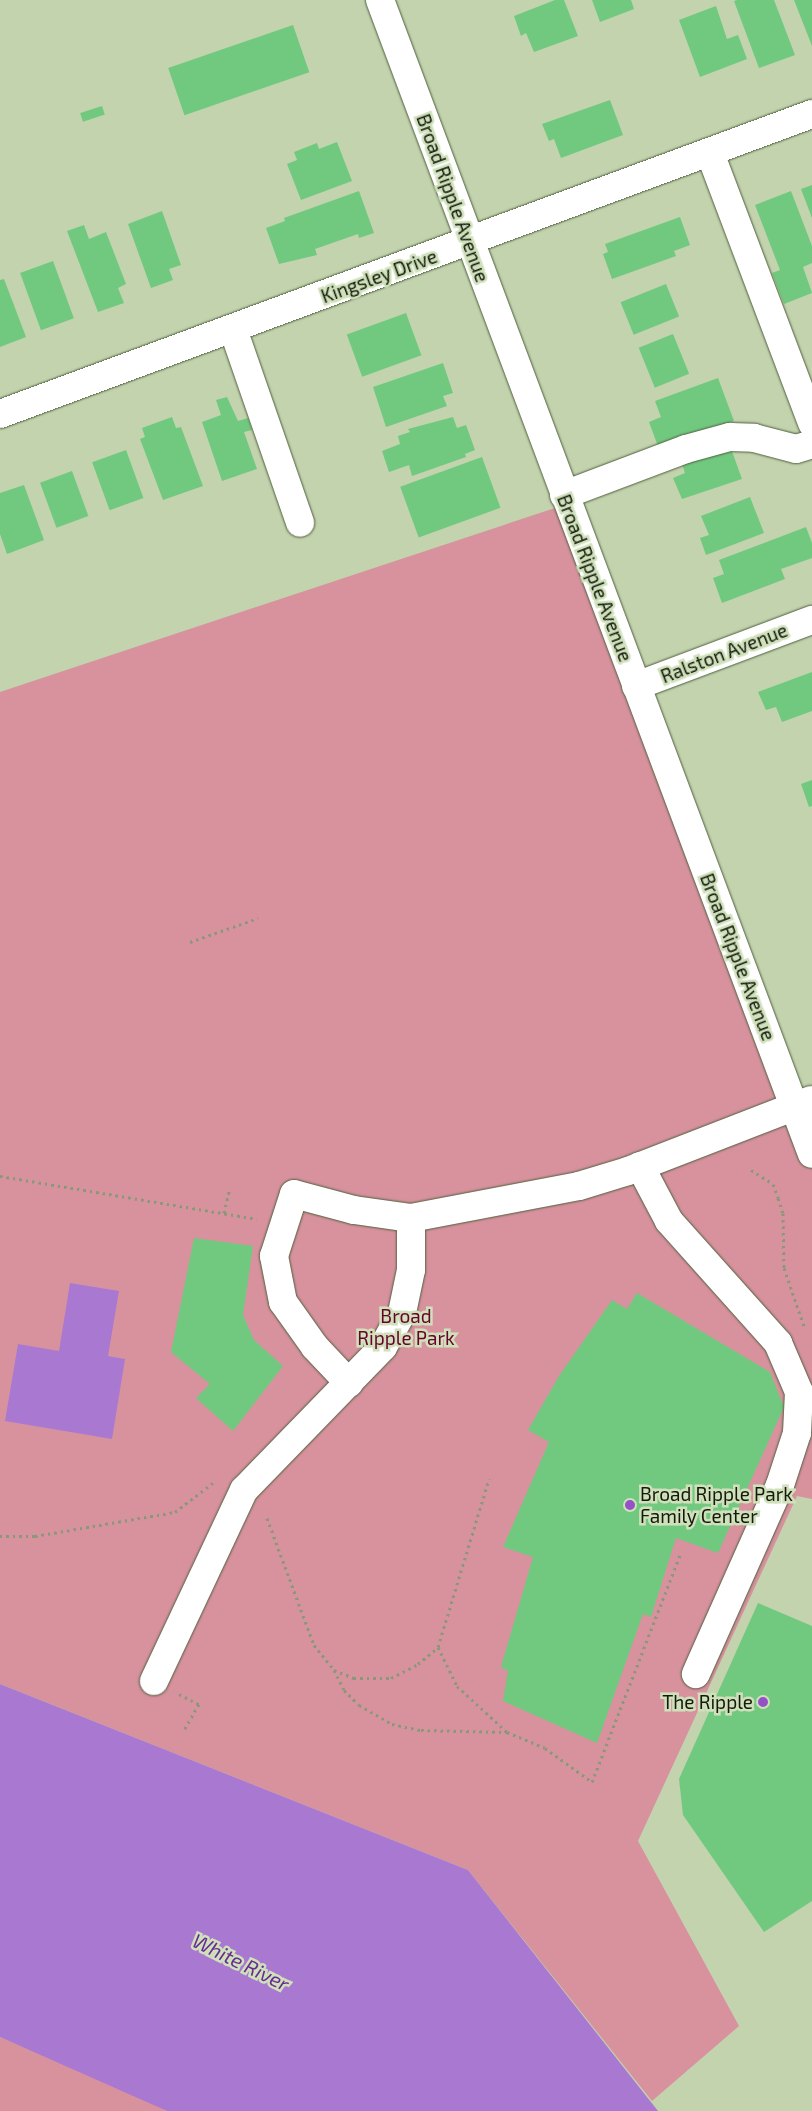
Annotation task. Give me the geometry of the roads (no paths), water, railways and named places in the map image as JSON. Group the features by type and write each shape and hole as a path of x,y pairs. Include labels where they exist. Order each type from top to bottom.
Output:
{"street":[{"name":"Broad Ripple Avenue","path":"380,0 636,686 803,1103 812,1154"},
{"name":"Kingsley Drive","path":"0,414 470,243 812,114"},
{"path":"710,153 812,423"},
{"path":"233,329 300,523"},
{"path":"564,495 686,449 730,437 754,438 796,449 812,444"},
{"name":"Ralston Avenue","path":"636,686 812,620"},
{"path":"349,1383 315,1347 283,1302 274,1256 294,1194 354,1210 411,1218 579,1186 640,1166 803,1103"},
{"path":"640,1166 669,1220 778,1342 799,1392 797,1433 780,1485 696,1674"},
{"path":"154,1681 244,1490 383,1347 402,1313 411,1270 411,1218"}],"water":[{"path":"70,1283 119,1291 108,1356 125,1359 112,1439 5,1421 18,1344 59,1351"},
{"name":"White River","path":"0,1684 468,1870 658,2111 167,2111 0,2037"}],"place":[{"name":"Broad Ripple Park Family Center","path":"630,1505"},
{"name":"The Ripple","path":"763,1702"}],"park label":[{"name":"Broad Ripple Park","path":"406,1327"}]}
